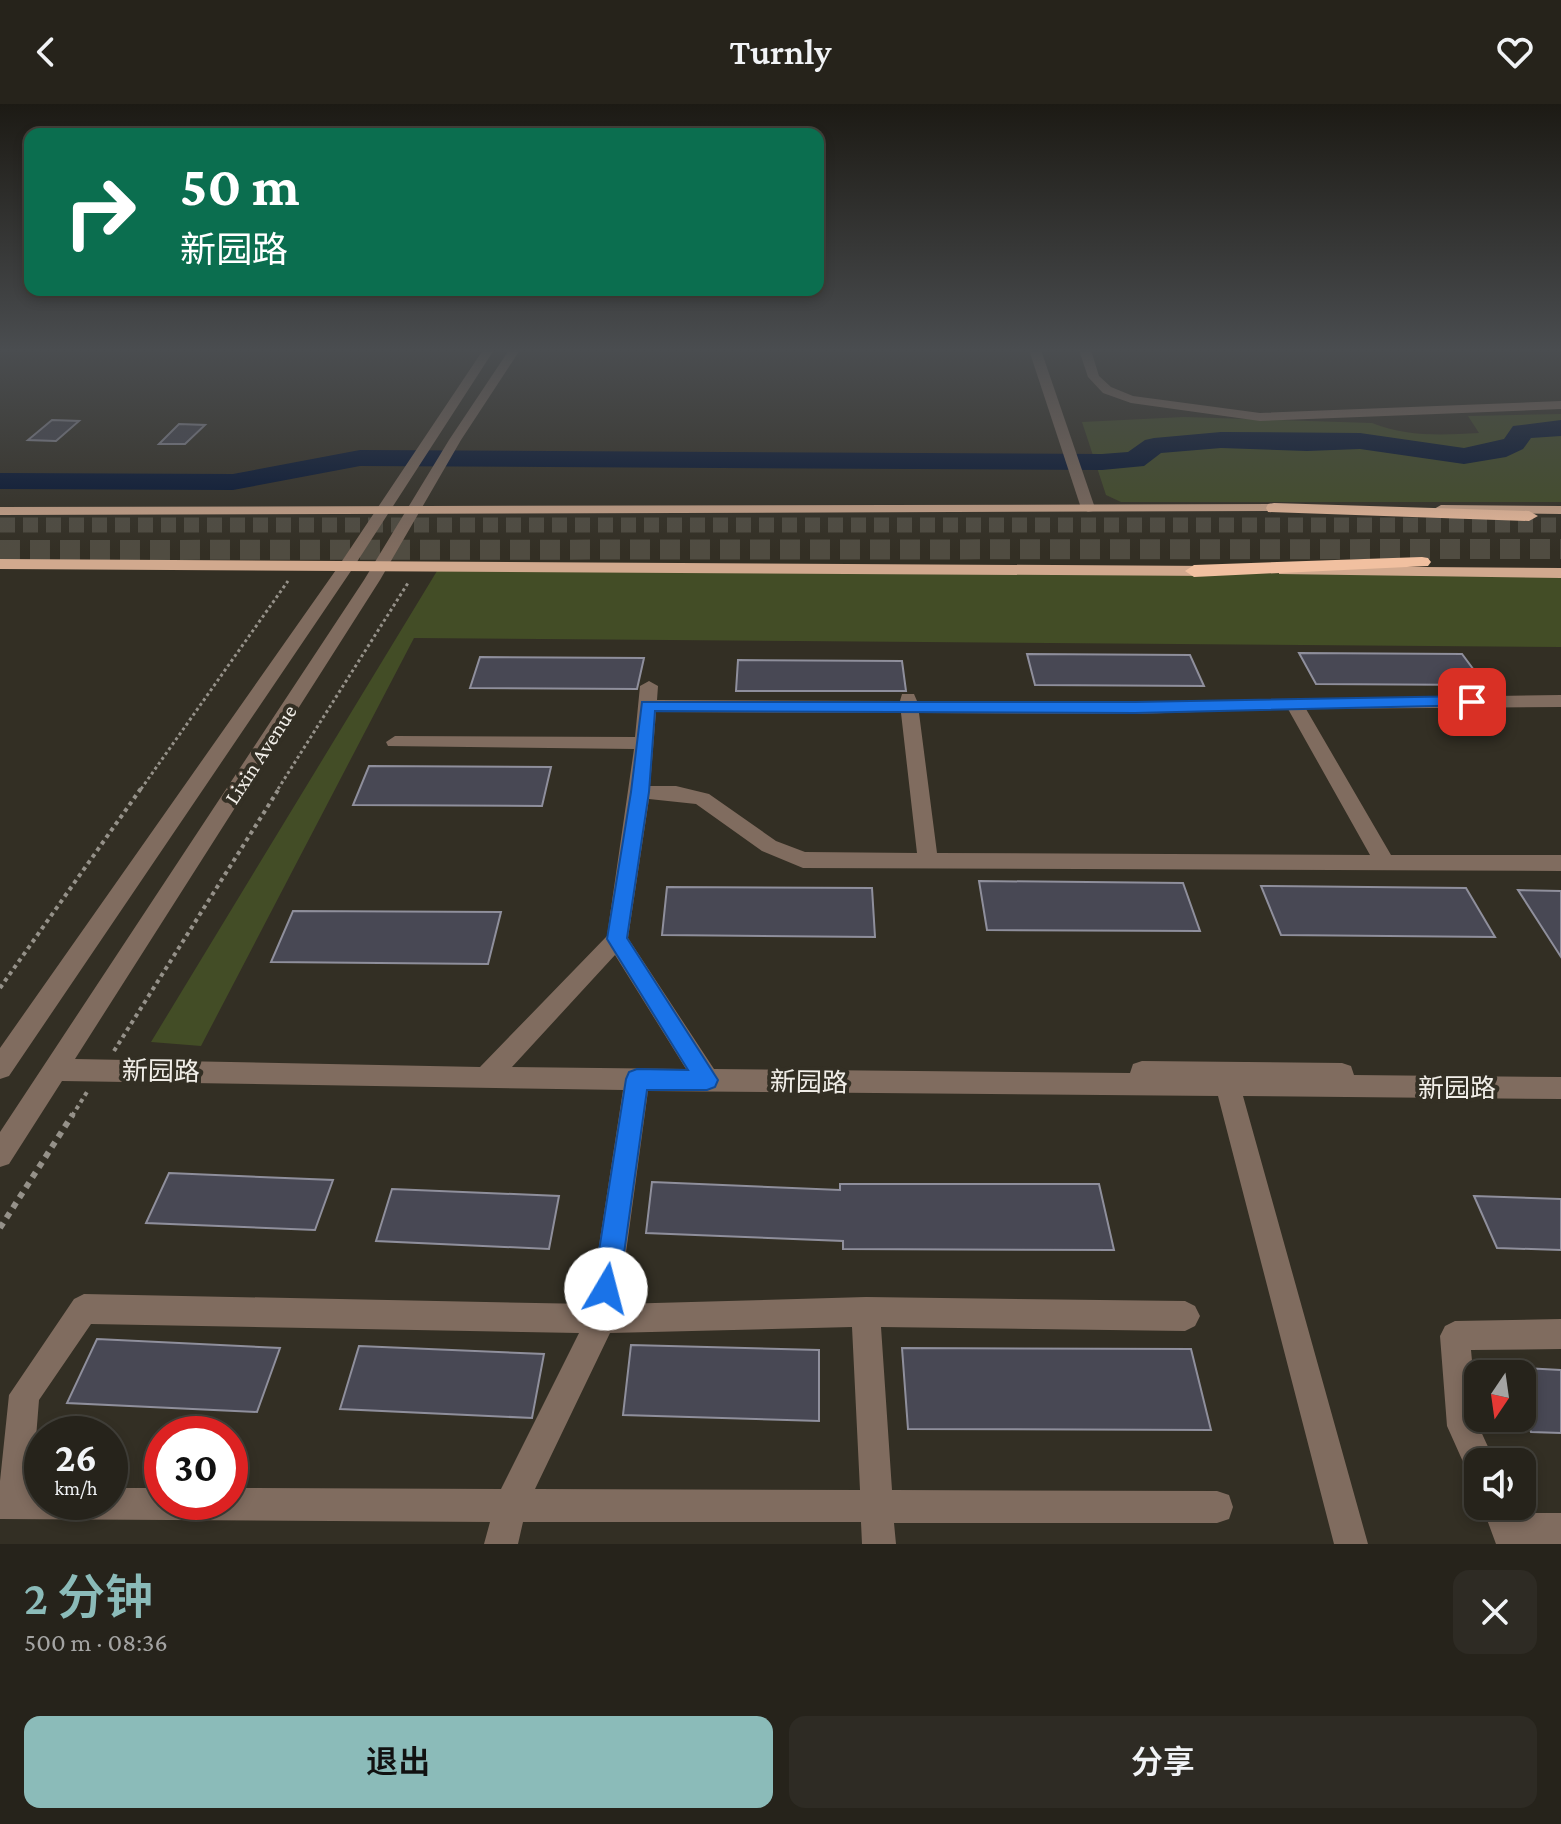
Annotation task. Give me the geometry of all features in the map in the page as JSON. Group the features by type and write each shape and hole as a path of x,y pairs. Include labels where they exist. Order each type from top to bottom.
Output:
{"highway":[{"path":"1274,508 1529,516"},
{"path":"1194,571 1422,562"}],"main road":[{"path":"0,511 1561,510"},
{"path":"0,564 1561,573"}],"street":[{"name":"Lixin Avenue","path":"0,1068 408,476 444,417"},
{"name":"Lixin Avenue","path":"0,1155 380,567 470,417"},
{"path":"1052,417 1065,453"},
{"path":"1055,417 1084,508"},
{"path":"490,1074 617,939 640,792 648,696 1135,708 1561,701"},
{"path":"909,702 928,860"},
{"path":"1294,703 1385,862"},
{"path":"395,742 644,743"},
{"path":"640,792 676,793 702,799 769,846 803,860 1561,863"},
{"path":"617,939 705,1077"},
{"name":"新园路","path":"60,1066 705,1077 1226,1080 1561,1076"},
{"name":"新园路","path":"490,1074 637,1079 705,1077"},
{"path":"501,1544 511,1504 602,1319 637,1079"},
{"path":"1226,1080 1351,1544"},
{"name":"新园路","path":"1226,1080 1561,1088"},
{"path":"1185,1316 866,1312 602,1319 84,1309 24,1395 7,1504 1217,1507"},
{"path":"866,1312 879,1544"},
{"path":"1473,1448 1463,1426 1455,1336 1561,1334"},
{"path":"1506,1526 1561,1530"}],"path":[{"path":"0,988 294,572"},
{"name":"Lixin Avenue","path":"0,1228 408,583"}],"green space":[{"path":"1190,417 1372,423 1411,433 1479,433 1469,417 1561,417 1561,502 1121,502 1106,495 1082,422"},
{"path":"437,571 1561,574 1561,647 414,638 201,1046 151,1042"}],"building":[{"path":"52,420 79,421 56,441 28,440"},
{"path":"179,424 205,425 185,444 159,444"},
{"path":"1299,653 1462,654 1485,685 1316,684"},
{"path":"1027,654 1190,655 1204,686 1035,685"},
{"path":"480,657 644,658 637,689 470,688"},
{"path":"738,660 902,661 906,691 736,691"},
{"path":"369,766 551,767 542,806 353,805"},
{"path":"979,881 1183,883 1200,931 987,930"},
{"path":"1261,886 1466,888 1495,937 1281,935"},
{"path":"667,887 872,888 875,937 662,935"},
{"path":"1518,890 1561,891 1561,957"},
{"path":"293,911 501,912 488,964 271,962"},
{"path":"169,1173 333,1180 315,1230 146,1223"},
{"path":"652,1182 840,1190 840,1184 1099,1184 1114,1250 843,1249 843,1241 646,1233"},
{"path":"392,1189 559,1196 549,1249 376,1241"},
{"path":"1474,1196 1561,1199 1561,1250 1497,1248"},
{"path":"97,1339 280,1348 257,1412 67,1403"},
{"path":"631,1345 819,1350 819,1421 623,1415"},
{"path":"359,1346 544,1354 532,1418 340,1409"},
{"path":"902,1348 1191,1349 1211,1430 908,1429"},
{"path":"1536,1369 1561,1370 1561,1433 1531,1432 1536,1432"}],"waterway":[{"path":"0,481 233,482 360,458 1102,462 1135,460 1154,446 1221,440 1360,441 1464,456 1497,451 1514,444 1522,431 1561,428"}],"tunnel":[{"path":"0,525 1561,525"},
{"path":"0,550 1561,549"}],"route":[{"path":"606,1289 637,1079 707,1080 617,939 640,792 647,706 1135,708 1472,702"}]}
